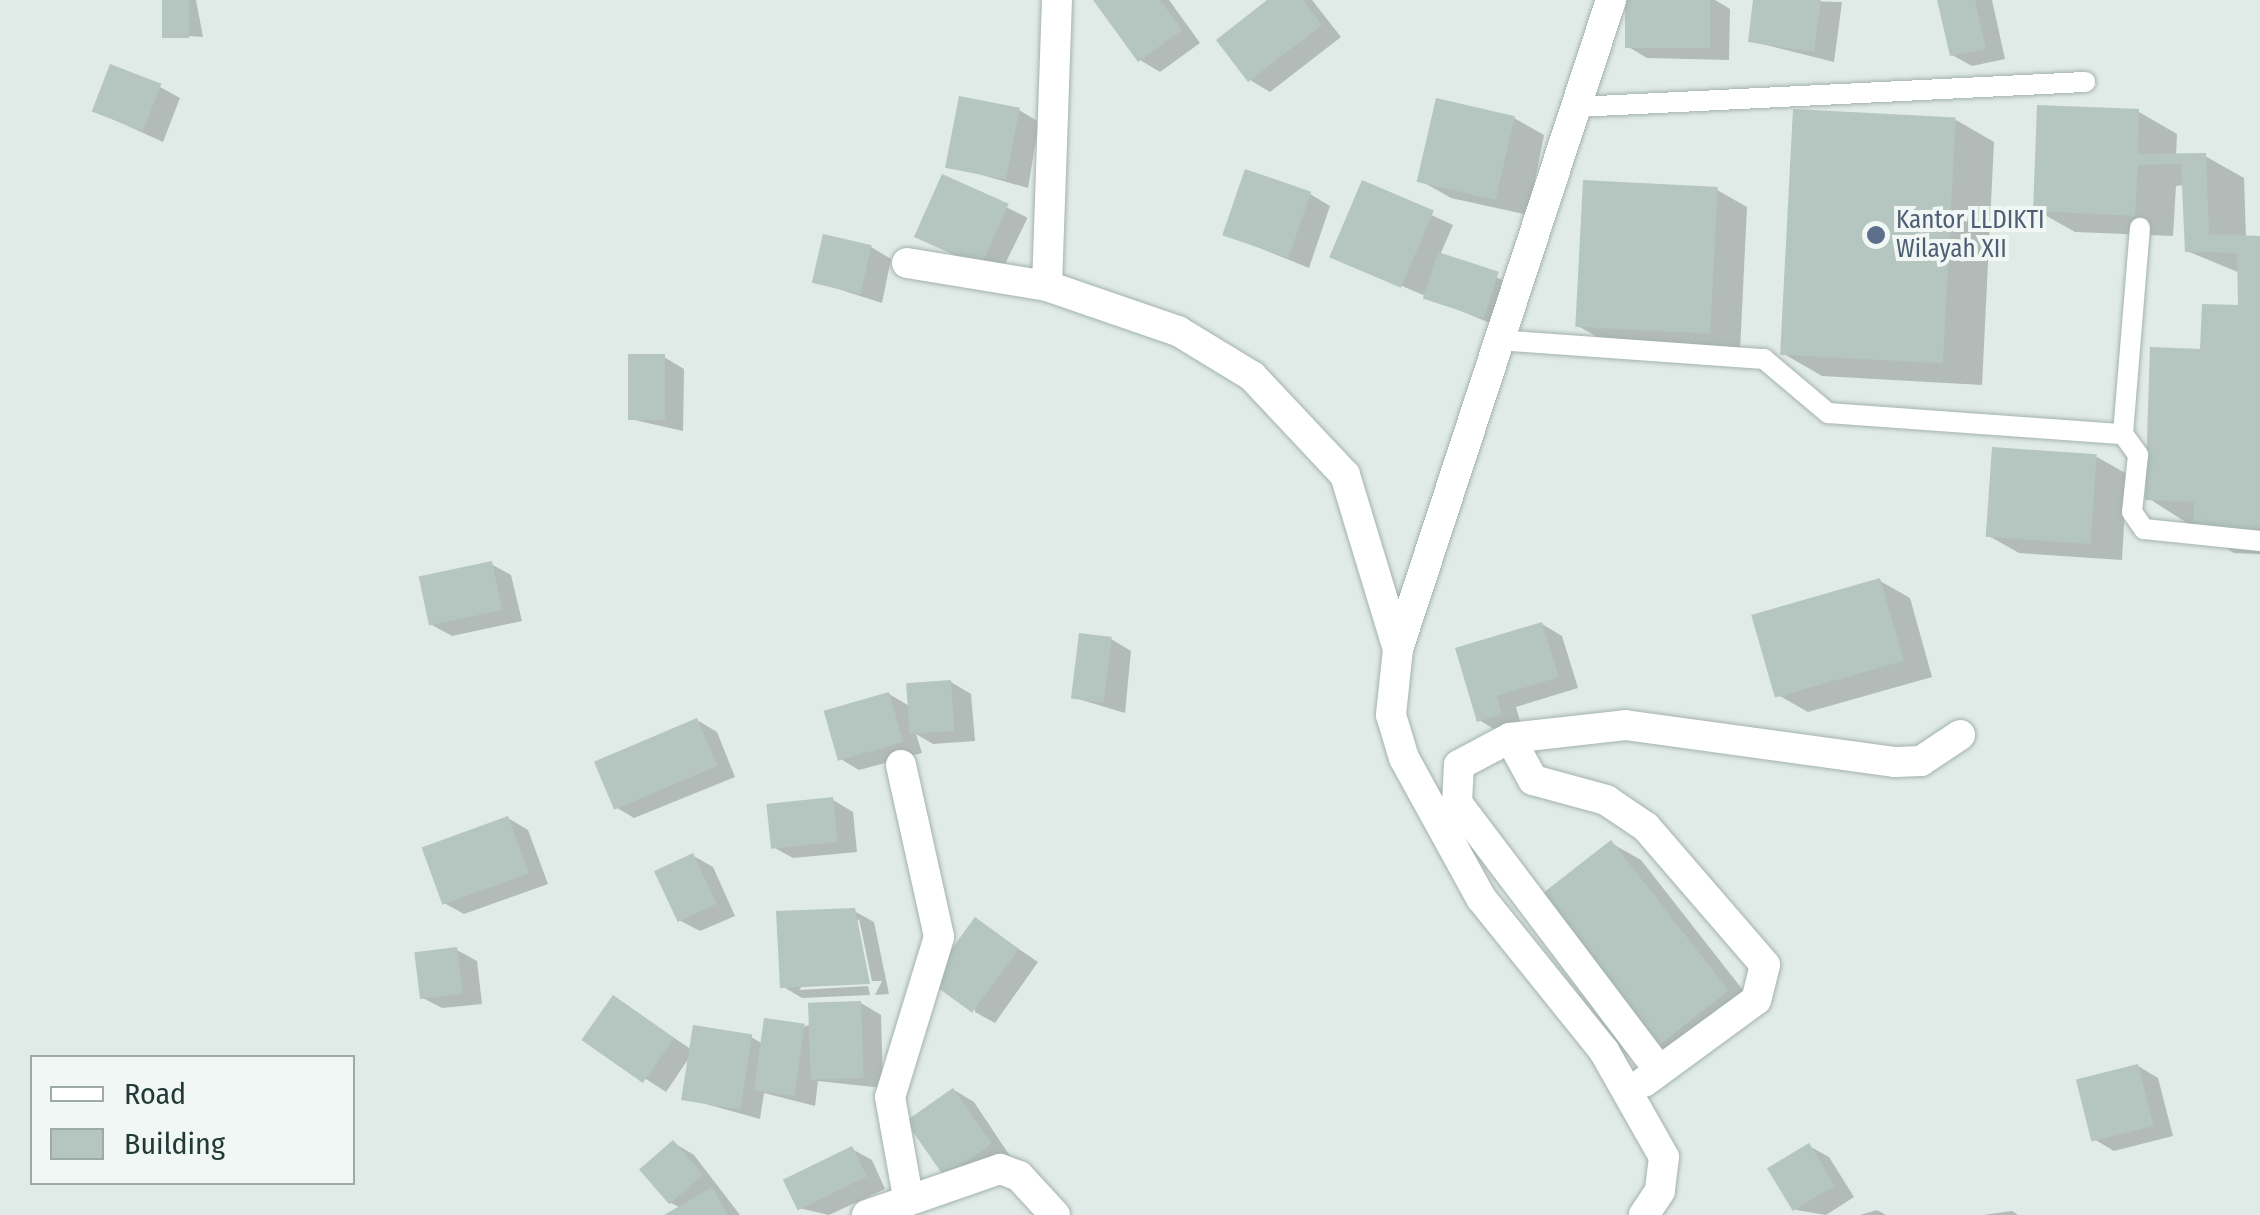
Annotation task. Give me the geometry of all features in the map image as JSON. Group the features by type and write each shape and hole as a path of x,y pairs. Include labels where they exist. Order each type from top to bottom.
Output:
{"street":[{"path":"1047,286 1057,0"},
{"path":"1611,0 1398,649 1390,715 1442,835 1630,1092 1664,1157 1660,1191 1644,1215"},
{"path":"907,262 1047,286 1178,331 1252,376 1310,430 1345,475 1398,649"},
{"path":"1659,1070 1457,803 1459,765 1510,738 1625,725 1908,762 1960,735"},
{"path":"1510,738 1533,780 1606,800 1646,827 1764,965 1756,1000 1630,1092"},
{"path":"901,765 939,937 890,1097 908,1197"},
{"path":"867,1215 908,1197 1000,1170 1019,1176 1055,1215"}],"lane":[{"path":"1577,107 2085,82"},
{"path":"2140,228 2123,434 2138,455 2132,512 2144,529 2260,541"},
{"path":"1497,340 1764,359 1828,413 2123,434"}],"building":[{"path":"162,0 189,0 189,38 162,38"},
{"path":"1093,0 1160,0 1182,30 1138,62"},
{"path":"1267,0 1303,0 1322,25 1248,82 1216,40"},
{"path":"1625,0 1710,0 1710,48 1625,48"},
{"path":"1753,0 1821,0 1814,52 1748,42"},
{"path":"1937,0 1975,0 1986,49 1950,56"},
{"path":"110,64 161,84 143,131 92,112"},
{"path":"959,96 1020,108 1006,179 945,168"},
{"path":"1436,98 1515,116 1496,200 1417,182"},
{"path":"2037,105 2139,109 2138,154 2206,153 2209,234 2260,236 2260,535 2193,532 2194,502 2145,500 2150,347 2200,349 2202,304 2238,305 2237,253 2185,252 2181,164 2138,165 2135,216 2033,211"},
{"path":"1793,109 1956,118 1943,363 1780,355"},
{"path":"1245,169 1311,192 1288,258 1222,235"},
{"path":"942,174 1009,204 981,267 914,237"},
{"path":"1362,180 1434,210 1401,288 1329,257"},
{"path":"1583,180 1718,187 1710,334 1575,327"},
{"path":"823,234 872,245 860,294 812,283"},
{"path":"1438,252 1499,272 1484,318 1423,299"},
{"path":"628,354 665,354 665,420 628,420"},
{"path":"1992,447 2097,454 2090,544 1986,537"},
{"path":"492,561 502,610 429,626 419,577"},
{"path":"1880,578 1904,661 1775,698 1751,615"},
{"path":"1542,622 1559,677 1497,696 1502,714 1477,722 1455,648"},
{"path":"1079,633 1112,637 1104,703 1071,699"},
{"path":"951,680 955,731 910,734 906,683"},
{"path":"889,692 903,742 838,761 824,711"},
{"path":"697,718 717,766 614,810 594,762"},
{"path":"833,797 838,842 771,849 766,804"},
{"path":"508,816 529,873 442,905 422,847"},
{"path":"1611,840 1729,991 1651,1051 1534,900"},
{"path":"693,853 717,904 678,922 654,871"},
{"path":"855,908 870,984 780,988 776,911"},
{"path":"975,917 1019,949 972,1013 929,981"},
{"path":"457,947 463,994 420,999 414,952"},
{"path":"613,995 674,1038 643,1083 581,1040"},
{"path":"861,1001 864,1078 811,1080 808,1003"},
{"path":"764,1018 805,1024 794,1096 754,1090"},
{"path":"693,1025 752,1034 740,1109 681,1100"},
{"path":"2138,1064 2153,1126 2091,1142 2076,1079"},
{"path":"953,1088 992,1144 944,1177 905,1121"},
{"path":"673,1140 703,1175 669,1204 639,1170"},
{"path":"1809,1143 1835,1186 1793,1211 1767,1168"},
{"path":"852,1146 867,1177 798,1210 783,1180"},
{"path":"712,1187 728,1215 664,1215"}],"place":[{"name":"Kantor LLDIKTI Wilayah XII","path":"1876,235"}]}
